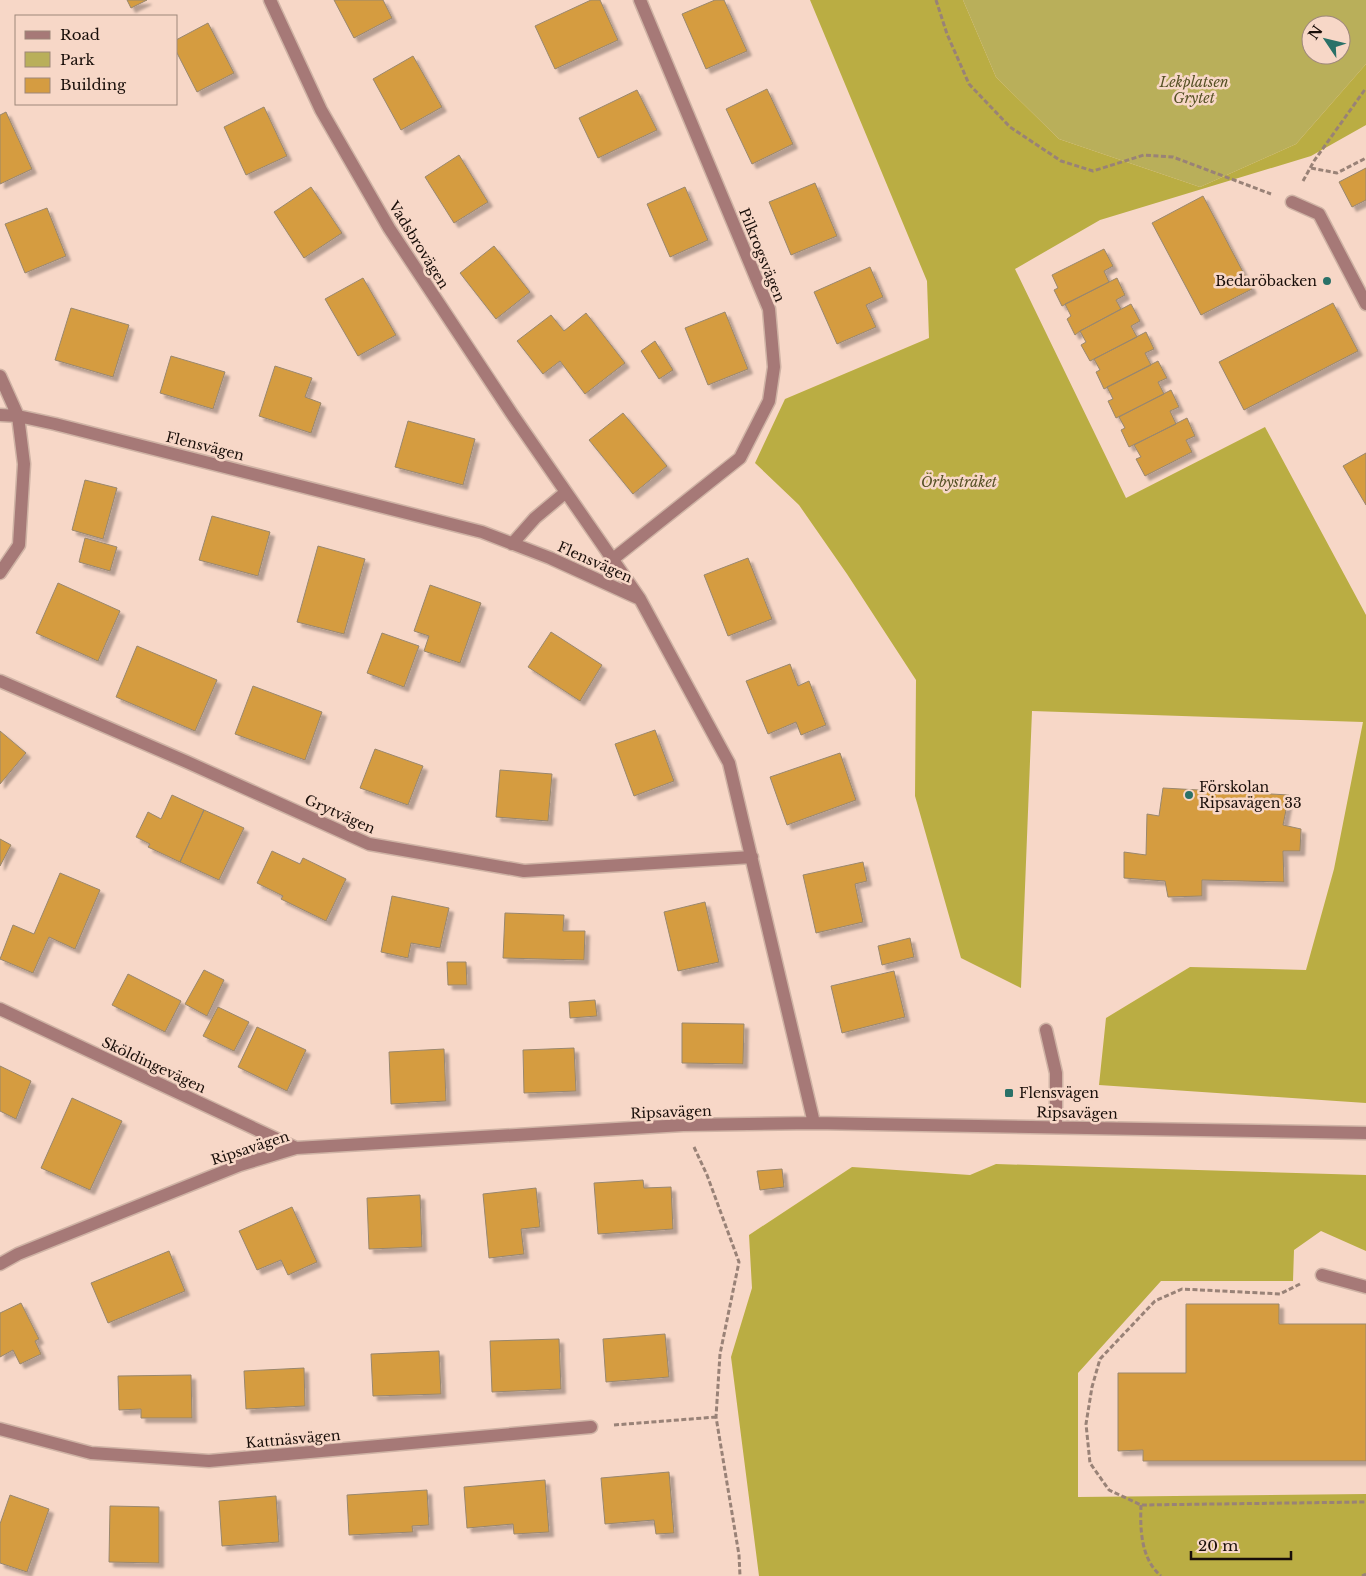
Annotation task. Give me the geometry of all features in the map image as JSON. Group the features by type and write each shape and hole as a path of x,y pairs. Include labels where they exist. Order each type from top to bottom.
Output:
{"street":[{"name":"Vadsbrovägen","path":"270,0 322,110 389,228 640,599"},
{"name":"Pilkrogsvägen","path":"613,559 740,458 769,401 774,367 769,309 640,0"},
{"path":"1292,202 1318,214 1366,304"},
{"path":"0,376 18,416 24,464 19,545 0,573"},
{"name":"Flensvägen","path":"0,415 18,416 482,532 550,558 640,599 729,763 814,1123"},
{"path":"512,544 536,518 566,492"},
{"name":"Grytvägen","path":"0,681 370,844 524,871 752,857"},
{"name":"Sköldingevägen","path":"0,1009 296,1148"},
{"path":"1046,1030 1056,1073 1056,1127"},
{"name":"Ripsavägen","path":"0,1264 18,1254 240,1165 296,1148 683,1125 814,1123 1366,1133"},
{"path":"1322,1274 1366,1287"},
{"name":"Kattnäsvägen","path":"0,1430 91,1452 209,1461 591,1427"}],"path":[{"path":"936,0 947,34 969,84 1010,127 1061,161 1093,171 1144,155 1173,157 1292,202 1310,168 1366,88"},
{"path":"1310,168 1337,173 1366,158"},
{"path":"683,1125 707,1175 740,1262 720,1354 716,1417 739,1555 740,1576"},
{"path":"1322,1274 1280,1294 1182,1289 1155,1301 1100,1359 1086,1424 1090,1462 1109,1490 1141,1505 1366,1502"},
{"path":"591,1427 716,1417"},
{"path":"1141,1505 1140,1534 1152,1568 1161,1576"},
{"path":"1362,1576 1366,1574"}],"green space":[{"name":"Örbystråket","path":"810,0 963,0 996,77 1059,139 1200,187 1296,144 1366,64 1366,125 1311,156 1100,220 1015,269 1126,498 1265,427 1366,615 1366,1103 1099,1085 1106,1018 1190,967 1306,970 1334,869 1363,722 1032,711 1021,988 961,958 915,796 916,680 847,574 799,505 755,463 785,399 929,338 927,281"},
{"name":"Lekplatsen Grytet","path":"963,0 1366,0 1366,64 1296,144 1200,187 1059,139 996,77"},
{"path":"996,1164 1366,1175 1366,1251 1321,1231 1294,1250 1293,1281 1161,1281 1078,1373 1078,1497 1366,1494 1366,1576 759,1576 731,1357 752,1288 749,1235 852,1167 970,1175"}],"building":[{"path":"127,0 147,0 131,8"},
{"path":"334,0 383,0 392,18 354,38"},
{"path":"591,0 600,0 618,40 555,69 535,26"},
{"path":"715,0 724,0 747,51 706,69 682,14"},
{"path":"208,23 234,73 197,92 178,55 178,39"},
{"path":"413,56 442,107 401,130 373,79"},
{"path":"767,89 793,144 752,164 726,109"},
{"path":"637,90 657,130 598,158 579,118"},
{"path":"264,107 287,156 246,175 224,127"},
{"path":"6,112 32,169 0,184 0,115"},
{"path":"459,155 488,202 454,223 425,177"},
{"path":"1366,168 1366,200 1352,207 1339,182"},
{"path":"815,183 837,236 791,255 769,202"},
{"path":"311,187 342,233 304,258 274,212"},
{"path":"685,187 708,240 670,257 647,204"},
{"path":"1203,196 1252,289 1201,315 1152,223"},
{"path":"47,208 66,256 25,273 5,224"},
{"path":"494,246 530,292 496,319 460,273"},
{"path":"1104,249 1113,266 1104,271 1109,282 1062,306 1054,290 1058,288 1052,275"},
{"path":"870,267 883,297 866,305 876,327 837,344 814,292"},
{"path":"363,278 396,335 358,356 325,299"},
{"path":"1117,278 1125,295 1116,300 1121,309 1075,335 1067,319 1071,316 1065,304"},
{"path":"1333,303 1358,351 1244,410 1219,362"},
{"path":"1131,304 1140,321 1131,326 1137,337 1090,361 1081,345 1086,342 1080,331"},
{"path":"71,308 129,325 113,377 55,360"},
{"path":"725,312 748,369 708,385 685,328"},
{"path":"586,313 625,363 585,394 560,361 543,374 517,341 551,315 564,331"},
{"path":"1146,332 1154,349 1145,353 1151,365 1104,389 1096,372 1100,370 1094,359"},
{"path":"655,341 673,370 659,379 641,351"},
{"path":"171,356 225,372 213,409 160,393"},
{"path":"1158,361 1167,378 1158,382 1164,394 1116,418 1108,401 1113,399 1107,387"},
{"path":"275,366 312,378 305,397 321,403 311,433 259,416"},
{"path":"1171,390 1179,407 1170,411 1176,424 1129,447 1121,430 1125,428 1119,417"},
{"path":"623,413 667,466 633,494 589,440"},
{"path":"1187,418 1195,436 1186,440 1192,452 1145,476 1136,459 1141,457 1134,445"},
{"path":"408,421 475,439 463,485 395,467"},
{"path":"1366,453 1366,505 1343,466"},
{"path":"85,480 117,488 103,539 72,530"},
{"path":"212,516 270,532 258,576 199,560"},
{"path":"85,538 117,547 110,571 79,562"},
{"path":"318,546 365,559 344,634 297,622"},
{"path":"748,558 772,619 728,636 704,575"},
{"path":"58,583 120,611 98,661 36,633"},
{"path":"430,585 481,603 460,663 424,651 429,636 414,631"},
{"path":"551,632 602,665 580,701 528,667"},
{"path":"382,633 419,646 404,687 367,673"},
{"path":"137,646 217,680 195,731 116,697"},
{"path":"790,664 798,686 809,681 826,725 801,735 796,722 768,734 746,681"},
{"path":"253,686 322,712 305,760 235,734"},
{"path":"655,730 674,781 634,796 615,744"},
{"path":"0,731 26,753 0,784"},
{"path":"375,749 423,766 408,805 360,788"},
{"path":"840,753 856,800 787,825 770,777"},
{"path":"500,770 552,774 548,821 496,817"},
{"path":"1163,788 1289,795 1283,825 1301,829 1300,851 1283,851 1284,882 1202,880 1202,896 1168,897 1165,881 1124,878 1124,852 1146,855 1147,814 1159,816"},
{"path":"172,795 204,810 180,862 148,847 150,844 136,837 148,812 161,819"},
{"path":"204,810 244,828 219,880 180,862"},
{"path":"0,839 11,845 0,866"},
{"path":"272,851 300,864 303,858 346,879 326,921 281,899 283,896 257,883"},
{"path":"863,862 867,881 855,884 863,922 816,933 803,875"},
{"path":"60,873 100,890 75,949 49,937 33,973 0,959 13,925 34,934"},
{"path":"392,896 449,908 440,948 411,943 408,958 381,952"},
{"path":"705,902 719,962 678,971 664,912"},
{"path":"505,913 564,915 563,931 585,931 584,960 503,958"},
{"path":"910,938 914,957 882,965 878,946"},
{"path":"447,962 466,962 467,985 448,985"},
{"path":"204,970 224,980 207,1016 185,1004"},
{"path":"894,971 905,1017 842,1033 831,986"},
{"path":"128,974 181,1001 165,1032 112,1005"},
{"path":"595,1000 597,1016 570,1018 569,1002"},
{"path":"218,1007 249,1022 234,1051 203,1036"},
{"path":"682,1023 744,1024 743,1064 682,1063"},
{"path":"257,1027 306,1050 287,1091 238,1067"},
{"path":"574,1048 576,1091 524,1093 523,1050"},
{"path":"444,1049 446,1101 391,1104 389,1052"},
{"path":"0,1066 31,1081 16,1119 0,1111"},
{"path":"72,1098 122,1121 90,1190 41,1168"},
{"path":"782,1169 784,1187 760,1190 757,1171"},
{"path":"643,1180 644,1188 671,1187 673,1229 598,1234 594,1183"},
{"path":"536,1188 540,1227 521,1229 524,1254 489,1258 483,1194"},
{"path":"420,1195 422,1247 369,1249 367,1198"},
{"path":"292,1207 317,1262 288,1275 281,1260 257,1270 239,1231"},
{"path":"169,1251 185,1291 108,1323 91,1283"},
{"path":"21,1303 39,1339 35,1341 41,1354 20,1364 13,1350 0,1357 0,1313"},
{"path":"1186,1304 1279,1304 1279,1324 1366,1324 1366,1461 1143,1461 1143,1450 1118,1451 1118,1373 1186,1373"},
{"path":"665,1334 669,1377 606,1382 603,1339"},
{"path":"559,1339 561,1389 492,1392 490,1341"},
{"path":"439,1351 441,1394 373,1396 371,1354"},
{"path":"304,1368 305,1406 246,1409 244,1371"},
{"path":"191,1375 192,1418 141,1418 141,1409 119,1410 118,1376"},
{"path":"669,1472 674,1533 656,1534 654,1520 605,1524 601,1478"},
{"path":"545,1480 549,1532 514,1534 513,1524 467,1528 464,1487"},
{"path":"427,1490 429,1525 412,1526 413,1532 349,1535 347,1495"},
{"path":"10,1495 49,1509 27,1572 0,1563 0,1524"},
{"path":"276,1496 279,1542 222,1546 219,1501"},
{"path":"110,1506 159,1507 159,1563 109,1562"}],"place":[{"name":"Bedaröbacken","path":"1327,281"},
{"name":"Förskolan Ripsavägen 33","path":"1189,795"},
{"name":"Flensvägen","path":"1009,1093"}]}
